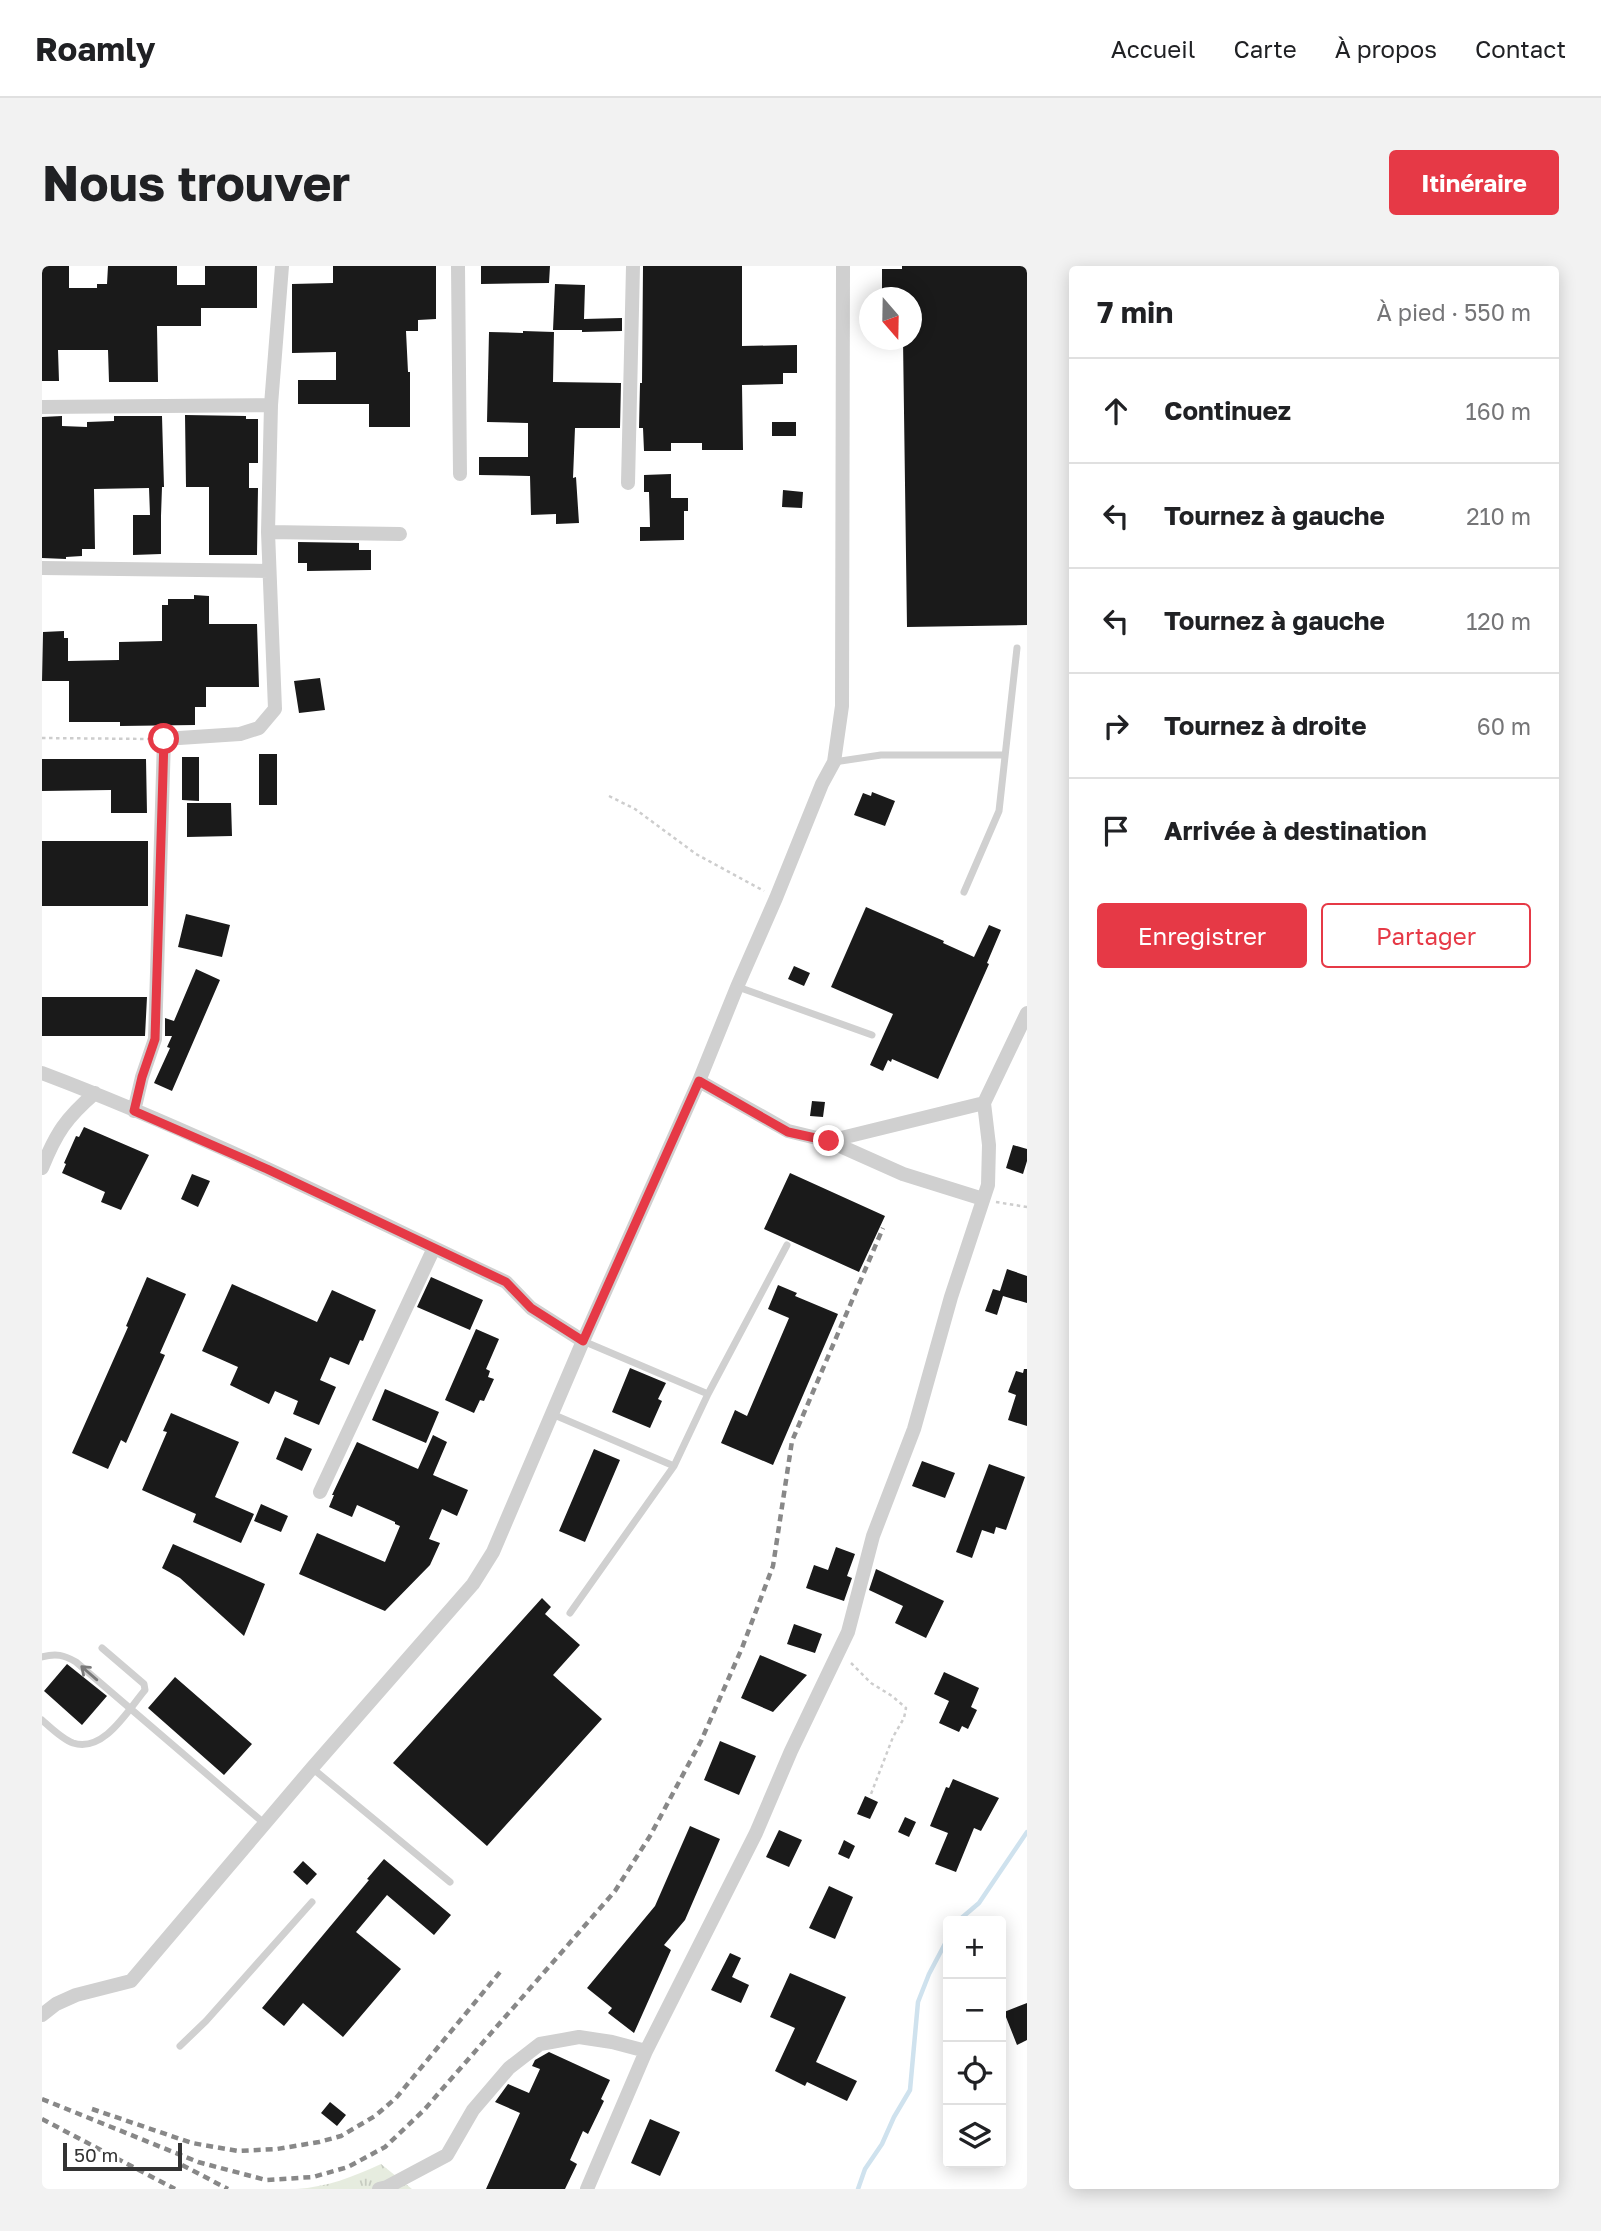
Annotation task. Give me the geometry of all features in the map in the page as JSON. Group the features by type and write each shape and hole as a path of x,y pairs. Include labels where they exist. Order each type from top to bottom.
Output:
{"street":[{"path":"134,1111 155,1039 164,739 240,734 259,728 275,709 268,532 271,405 282,266"},
{"path":"458,266 460,474"},
{"path":"628,483 633,266"},
{"path":"42,2015 56,2004 76,1995 131,1981 473,1584 493,1552 699,1081 822,784 834,762 842,692 843,266"},
{"path":"42,407 271,405"},
{"path":"268,532 400,534"},
{"path":"42,568 269,571"},
{"path":"587,2189 646,2051 756,1833 791,1751 848,1632 873,1536 914,1429 951,1297 988,1185 989,1145 984,1103 1027,1013"},
{"path":"42,1073 235,1154 506,1282 531,1308 583,1341"},
{"path":"699,1081 788,1132 829,1141 903,1174 983,1199"},
{"path":"42,1168 57,1132 74,1111 95,1093"},
{"path":"829,1141 984,1103"},
{"path":"320,1492 434,1248"},
{"path":"379,2189 447,2155 482,2099 509,2067 540,2044 579,2037 646,2051"}],"lane":[{"path":"964,892 999,811 1017,648"},
{"path":"834,762 881,755 1005,755"},
{"path":"737,987 873,1035"},
{"path":"570,1613 674,1466 708,1394 786,1245"},
{"path":"583,1341 708,1394"},
{"path":"552,1414 674,1466"},
{"path":"42,1720 73,1743 86,1744 99,1741 130,1708 145,1687 102,1648"},
{"path":"42,1657 52,1654 65,1655 76,1662 265,1824"},
{"path":"312,1768 450,1882"},
{"path":"180,2046 206,2021 312,1902"}],"path":[{"path":"42,738 164,739"},
{"path":"608,796 635,809 696,854 776,898"},
{"path":"983,1199 1027,1206"},
{"path":"840,1648 871,1683 906,1708 871,1794"}],"green space":[{"path":"381,2164 412,2189 296,2189 340,2181"}],"building":[{"path":"42,266 69,266 69,288 97,288 97,284 107,284 108,266 177,266 177,285 205,285 205,266 257,266 257,308 201,308 201,326 157,326 158,382 109,382 108,350 58,350 59,381 42,381"},
{"path":"333,266 436,266 436,319 418,320 418,331 406,331 410,372 410,427 369,427 369,404 298,404 298,380 336,380 336,352 292,353 292,284 333,283"},
{"path":"481,266 550,266 549,283 481,284"},
{"path":"643,266 742,266 742,346 797,345 797,373 783,373 783,384 742,385 743,450 702,450 702,443 671,443 671,451 644,451 643,428 639,428"},
{"path":"902,266 1027,266 1027,625 907,627 903,350 922,350 922,287 882,287 882,269 902,269"},
{"path":"555,284 585,285 584,319 622,318 622,331 553,330"},
{"path":"489,332 554,332 553,382 621,383 620,428 575,428 573,478 576,477 579,523 556,524 556,514 531,515 530,476 479,475 479,457 528,457 528,423 487,422"},
{"path":"185,415 246,416 246,419 258,419 258,463 249,463 249,488 258,488 257,555 209,555 209,487 186,487"},
{"path":"62,416 62,426 87,427 87,422 114,421 114,416 162,416 164,487 161,554 133,555 133,515 150,515 149,488 94,489 95,549 82,549 82,556 66,559 42,558 42,417"},
{"path":"772,422 796,422 796,436 772,436"},
{"path":"671,474 671,498 688,498 688,511 684,511 684,540 640,541 640,527 650,527 649,492 644,492 644,475"},
{"path":"783,490 803,492 802,508 782,507"},
{"path":"298,542 359,543 359,550 371,550 371,570 307,571 307,563 298,563"},
{"path":"194,595 209,596 209,624 257,624 259,687 206,687 206,707 195,707 195,725 120,726 120,722 69,722 69,681 42,681 43,632 64,631 64,638 68,638 68,661 119,660 119,642 162,641 162,605 168,605 168,599 194,599"},
{"path":"320,678 325,710 299,713 294,681"},
{"path":"259,754 277,754 277,805 259,805"},
{"path":"182,757 199,757 199,801 182,800"},
{"path":"42,759 146,759 147,813 111,813 111,790 42,791"},
{"path":"872,792 895,801 885,826 854,815 863,793 871,796"},
{"path":"187,803 231,803 232,836 187,837"},
{"path":"42,841 148,841 148,906 42,906"},
{"path":"866,907 974,957 989,925 1001,930 987,963 989,964 938,1079 892,1059 891,1062 888,1060 883,1071 870,1065 893,1014 831,987"},
{"path":"186,914 230,925 222,957 178,947"},
{"path":"794,966 810,973 804,986 788,979"},
{"path":"196,969 220,980 172,1091 154,1083 170,1048 167,1047 172,1036 165,1036 165,1018 174,1021"},
{"path":"42,997 147,997 145,1036 42,1036"},
{"path":"812,1101 825,1102 823,1117 810,1116"},
{"path":"84,1127 149,1155 121,1210 101,1202 105,1192 62,1173 76,1136 79,1137"},
{"path":"1013,1145 1027,1149 1023,1174 1006,1168"},
{"path":"790,1173 885,1216 859,1272 764,1229"},
{"path":"192,1174 210,1181 198,1207 181,1199"},
{"path":"1007,1269 1027,1276 1027,1303 1003,1296 997,1315 985,1311 993,1289 1000,1291"},
{"path":"147,1277 186,1294 160,1353 165,1355 126,1443 121,1440 108,1469 72,1453 128,1327 126,1326"},
{"path":"431,1277 483,1300 470,1330 417,1307"},
{"path":"232,1284 317,1322 332,1290 376,1310 349,1365 330,1357 320,1380 336,1387 319,1425 293,1414 298,1401 275,1391 269,1404 230,1385 238,1367 202,1351"},
{"path":"778,1285 797,1293 795,1296 838,1314 773,1465 721,1443 735,1410 747,1416 789,1318 768,1309"},
{"path":"476,1329 499,1339 486,1369 490,1371 488,1377 494,1379 484,1401 480,1400 474,1413 445,1400"},
{"path":"630,1368 666,1383 658,1399 662,1401 650,1428 612,1412"},
{"path":"1024,1369 1027,1369 1027,1426 1008,1420 1016,1395 1008,1392 1016,1371 1023,1373"},
{"path":"385,1389 439,1412 426,1443 372,1420"},
{"path":"171,1413 239,1442 215,1497 254,1514 241,1543 193,1522 196,1514 142,1490 167,1432 163,1431"},
{"path":"433,1435 447,1442 433,1475 468,1490 457,1516 442,1509 429,1539 440,1543 430,1565 385,1611 299,1574 317,1533 385,1562 400,1526 357,1505 352,1517 329,1507 332,1495 357,1442 418,1469"},
{"path":"285,1437 312,1449 302,1471 276,1459"},
{"path":"594,1449 620,1460 585,1542 559,1531"},
{"path":"922,1461 955,1473 945,1498 912,1486"},
{"path":"989,1464 1025,1477 1006,1530 996,1527 994,1534 982,1530 972,1558 956,1552"},
{"path":"261,1504 288,1516 281,1532 254,1521"},
{"path":"173,1544 265,1584 244,1636 180,1578 162,1568"},
{"path":"836,1547 855,1554 847,1576 852,1578 844,1601 806,1588 814,1565 828,1570"},
{"path":"876,1569 944,1601 926,1638 895,1623 903,1606 869,1590"},
{"path":"542,1598 551,1607 545,1614 580,1645 553,1675 602,1719 487,1846 393,1763"},
{"path":"794,1624 822,1634 815,1653 787,1644"},
{"path":"760,1655 807,1675 773,1712 741,1698"},
{"path":"67,1664 107,1696 82,1725 44,1691"},
{"path":"944,1672 979,1688 971,1707 977,1710 968,1729 962,1726 959,1732 939,1723 949,1701 934,1694"},
{"path":"175,1677 252,1744 224,1775 148,1708"},
{"path":"720,1741 756,1756 739,1795 704,1780"},
{"path":"953,1779 999,1798 981,1831 974,1828 956,1872 935,1864 948,1833 930,1826 946,1787 949,1788"},
{"path":"865,1796 878,1802 870,1819 857,1814"},
{"path":"905,1817 916,1822 909,1837 898,1832"},
{"path":"690,1826 720,1839 685,1920 664,1945 671,1950 634,2033 608,2013 612,2008 587,1988 655,1906"},
{"path":"779,1830 802,1840 789,1867 766,1857"},
{"path":"844,1840 855,1846 849,1859 838,1854"},
{"path":"384,1859 451,1915 434,1935 387,1895 356,1932 401,1969 343,2037 303,2003 284,2026 262,2008"},
{"path":"303,1861 317,1874 307,1885 293,1872"},
{"path":"829,1886 853,1897 835,1939 809,1928"},
{"path":"730,1953 741,1958 732,1977 749,1985 741,2003 711,1990"},
{"path":"790,1973 846,1997 816,2062 857,2081 847,2101 807,2082 805,2086 775,2071 795,2028 770,2017"},
{"path":"1027,2003 1027,2040 1017,2045 1006,2011"},
{"path":"549,2052 610,2080 601,2099 604,2101 588,2134 583,2131 570,2160 577,2164 565,2189 486,2189 520,2113 495,2102 508,2084 529,2093 540,2069 532,2066 535,2060"},
{"path":"330,2102 346,2115 337,2126 321,2113"},
{"path":"650,2119 680,2132 660,2176 631,2163"}],"waterway":[{"path":"964,1916 979,1903 1027,1832"},
{"path":"858,2189 865,2169 882,2144 910,2090 918,2002 943,1947"}],"railway":[{"path":"42,2099 198,2162 266,2180 313,2177 348,2167 385,2147 424,2110 615,1891 650,1836 701,1741 742,1648 773,1566 792,1441 883,1228"},
{"path":"92,2109 192,2143 238,2151 277,2149 341,2136 375,2116 396,2098 500,1972"},
{"path":"42,2119 175,2189"},
{"path":"182,2165 228,2189"}],"route":[{"path":"164,739 155,1039 134,1111 267,1169 506,1282 531,1308 583,1341 699,1081 788,1132 829,1141"}]}
